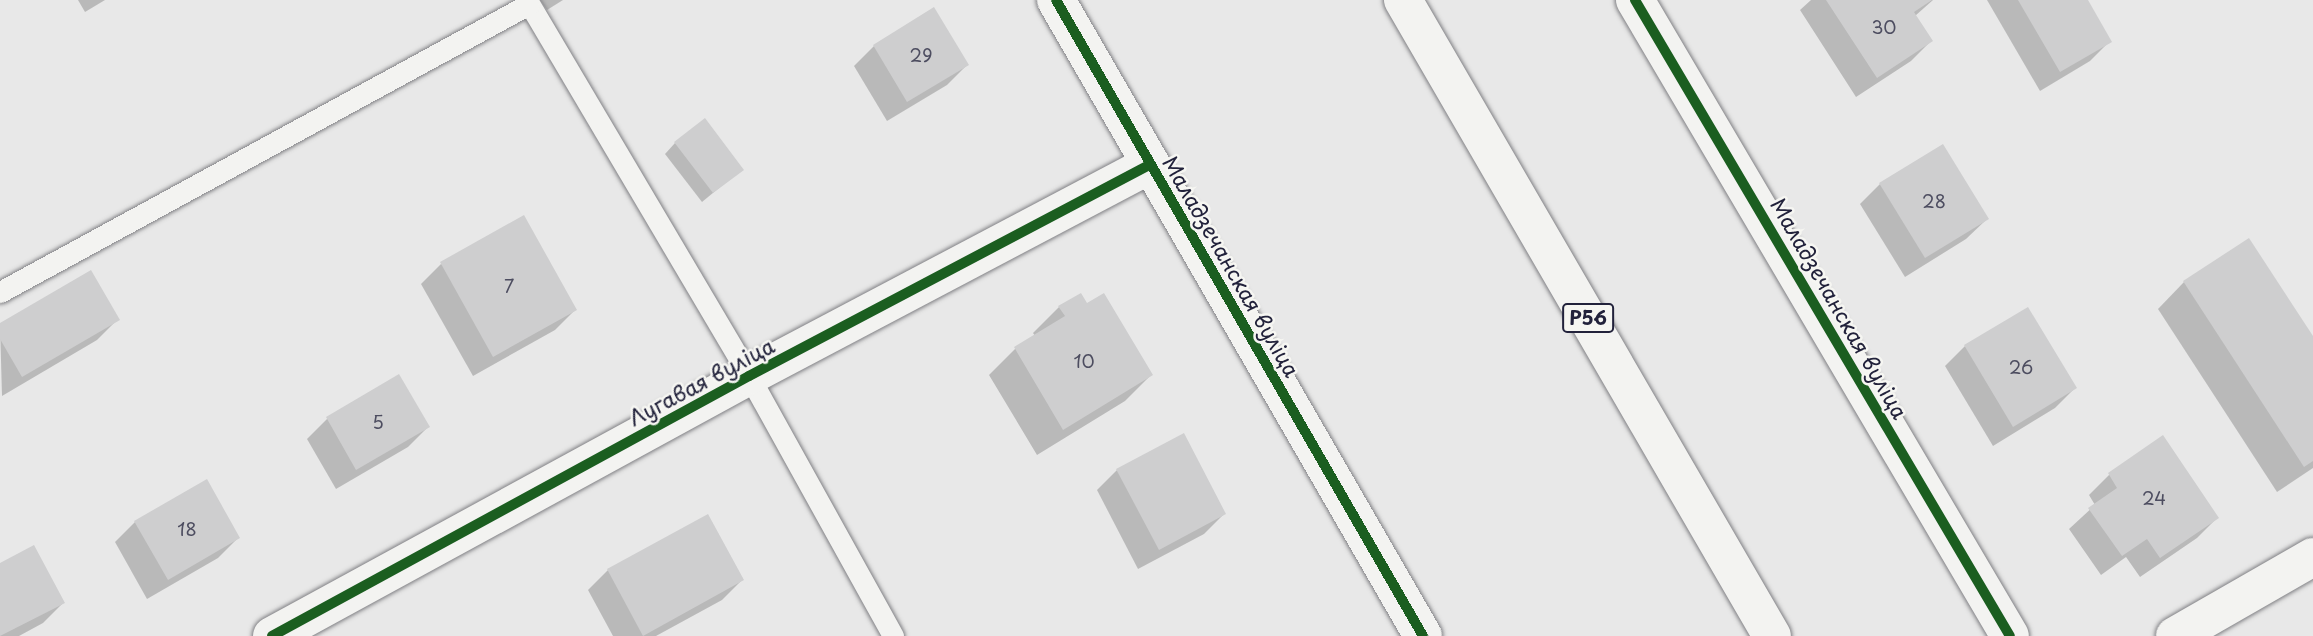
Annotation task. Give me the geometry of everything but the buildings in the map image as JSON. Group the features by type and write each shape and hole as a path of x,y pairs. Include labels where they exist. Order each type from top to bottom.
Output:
{"street":[{"name":"Маладзечанская вуліца","path":"1056,0 1423,636"},
{"name":"Р56","path":"1404,0 1772,636"},
{"name":"Маладзечанская вуліца","path":"1648,5 2010,636"},
{"name":"Лугавая вуліца","path":"272,636 749,376 1151,164"},
{"path":"2175,636 2313,558"}],"lane":[{"path":"0,292 528,2 749,376 893,636"}],"cycle path":[{"path":"1056,0 1423,636"},
{"path":"1635,0 2010,636"},
{"path":"272,636 749,376 1151,164"}]}
